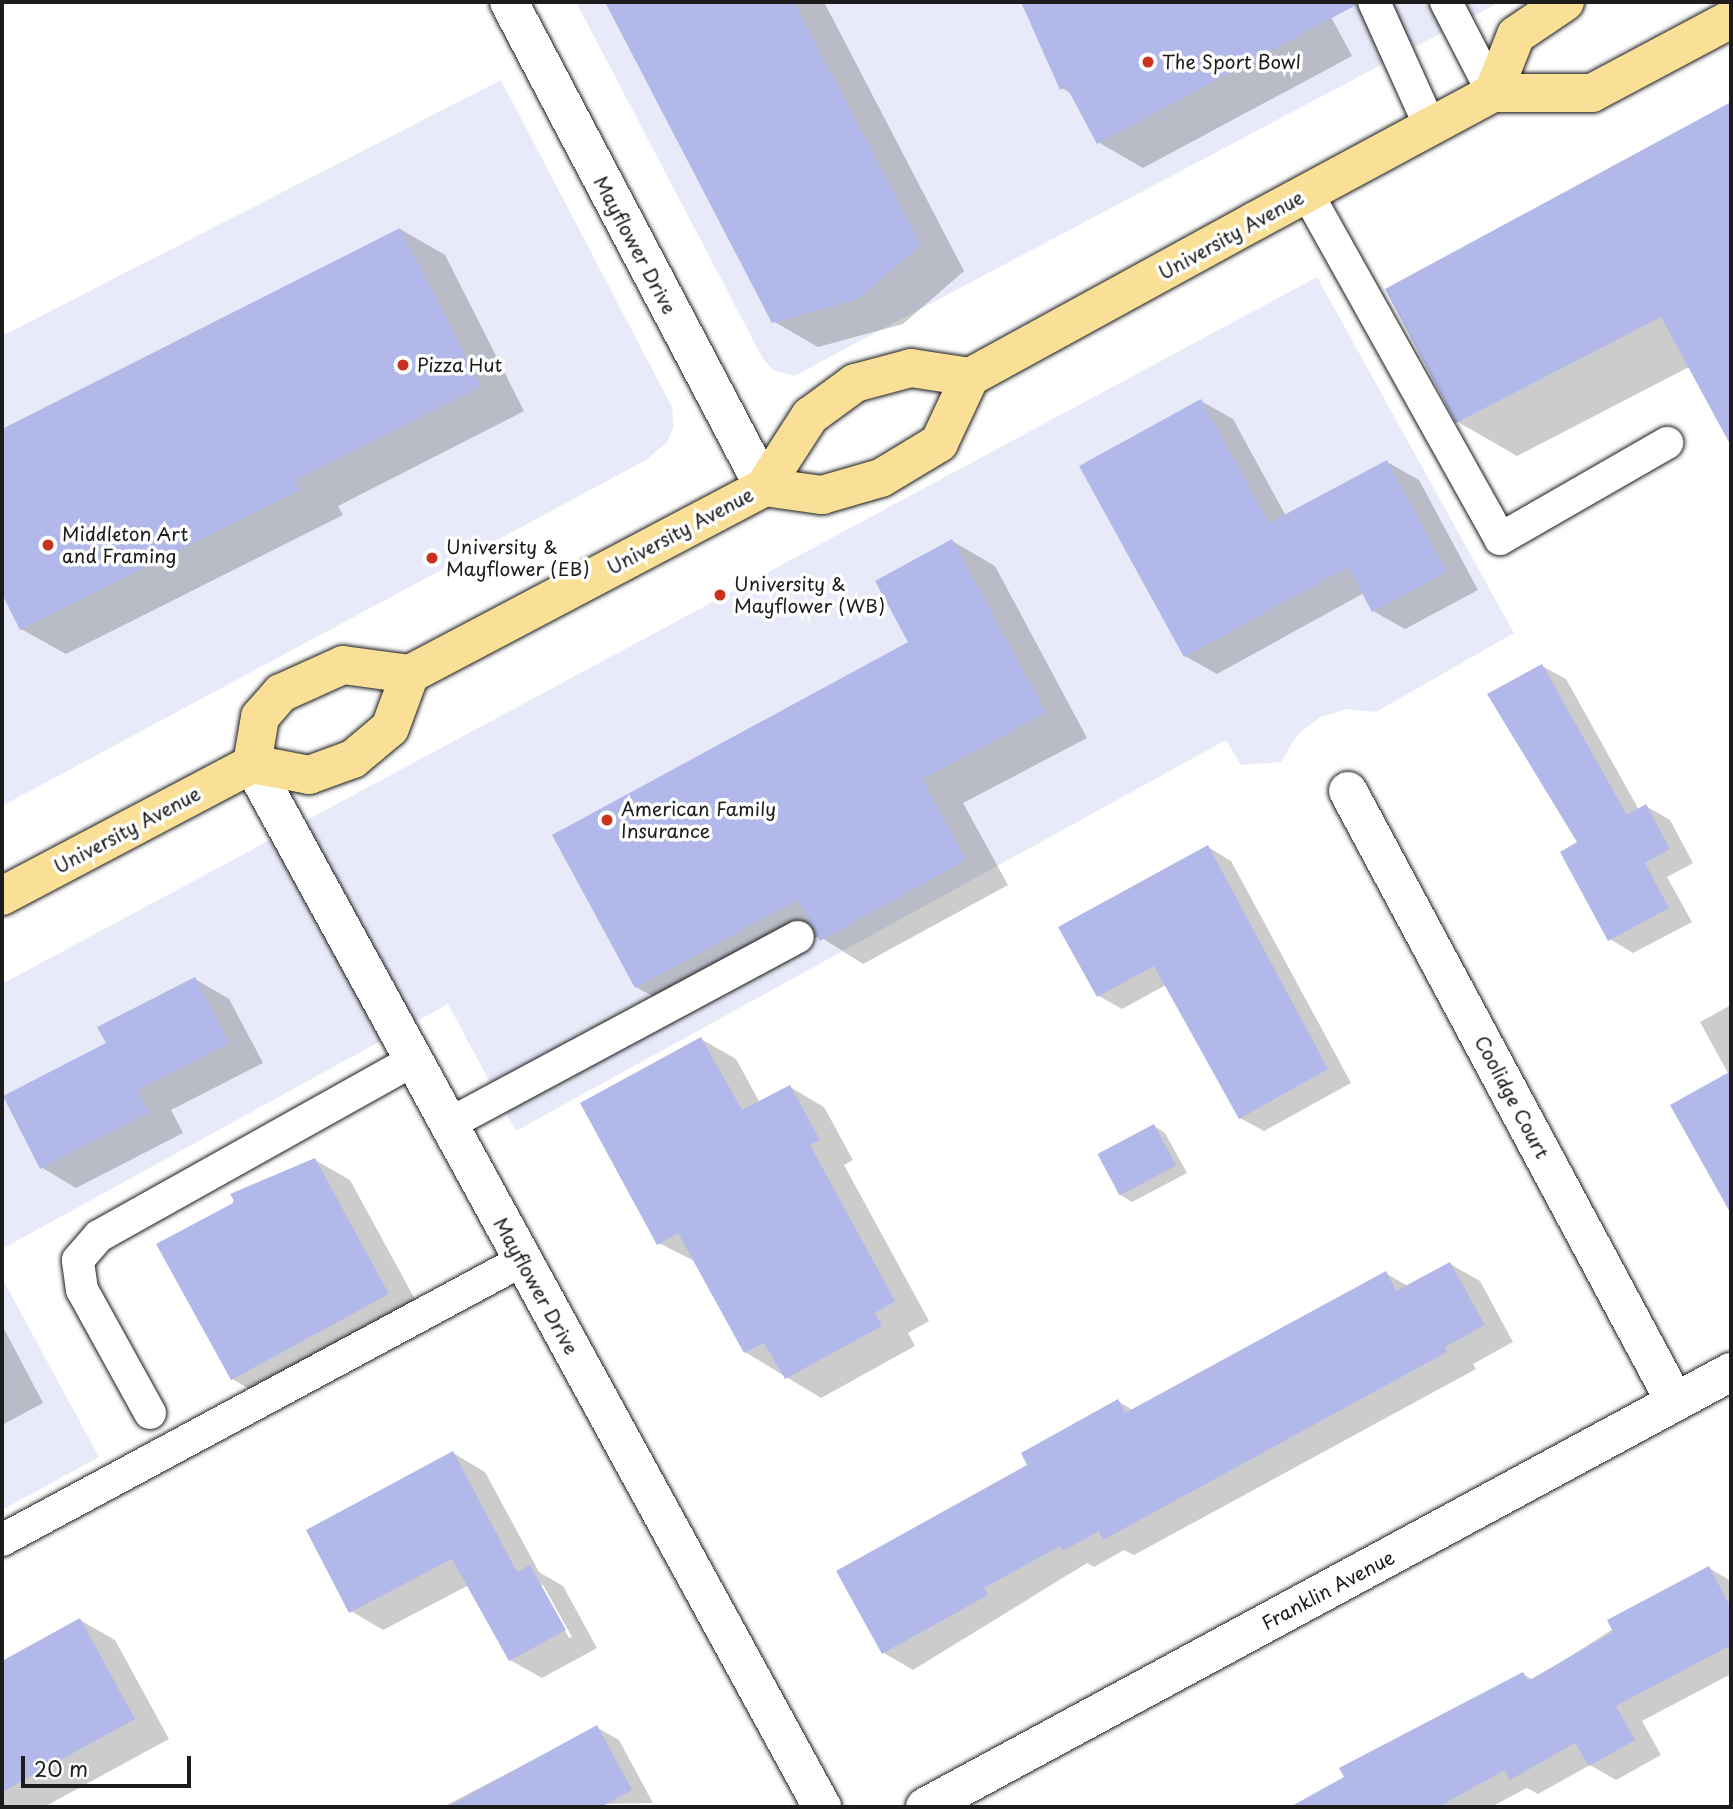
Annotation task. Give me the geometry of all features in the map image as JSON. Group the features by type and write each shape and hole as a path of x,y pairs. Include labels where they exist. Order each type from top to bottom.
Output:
{"main road":[{"path":"1493,93 1516,35 1565,2"},
{"name":"University Avenue","path":"410,674 764,487 810,416 855,383 911,368 970,377 1493,93 1592,93 1731,19"},
{"name":"University Avenue","path":"764,487 838,493 919,459 949,430 970,377"},
{"path":"342,665 410,674 390,728 353,759 309,775 252,764 260,717 289,689 342,665"},
{"name":"University Avenue","path":"2,896 252,764"}],"street":[{"name":"Mayflower Drive","path":"509,2 764,487"},
{"name":"Mayflower Drive","path":"252,764 822,1807"},
{"name":"Coolidge Court","path":"1348,791 1675,1402"},
{"name":"Franklin Avenue","path":"925,1807 1731,1372"}],"lane":[{"path":"1374,2 1430,127"},
{"path":"1446,2 1493,93"},
{"path":"1307,193 1500,539 1667,443"},
{"path":"447,1125 798,937"},
{"path":"150,1413 82,1290 78,1260 99,1236 412,1061"},
{"path":"2,1540 523,1260"}],"shaded area":[{"path":"576,2 1500,2 794,376 773,370 763,359"},
{"path":"501,80 672,407 674,427 667,442 646,460 2,806 2,336"},
{"path":"1317,277 1514,633 1376,712 1346,709 1319,718 1297,735 1281,762 1241,765 1226,740 516,1131 448,1004 2,1249 2,984"},
{"path":"2,1278 99,1457 2,1510"}],"building":[{"path":"605,2 794,2 921,245 858,299 772,323"},
{"name":"The Sport Bowl","path":"1021,2 1356,2 1356,5 1097,144 1066,86 1060,90"},
{"path":"1731,102 1731,446 1661,317 1456,423 1385,289"},
{"path":"400,228 481,386 295,480 299,490 20,630 2,594 2,429"},
{"path":"1201,399 1269,523 1387,460 1447,572 1372,612 1348,567 1184,657 1079,466"},
{"path":"952,539 1046,713 922,779 966,860 820,941 798,900 635,988 552,835 908,642 875,581"},
{"path":"1542,664 1627,815 1646,804 1670,849 1645,863 1669,908 1608,941 1560,852 1577,842 1487,694"},
{"path":"1208,845 1328,1069 1239,1119 1154,966 1097,997 1058,927"},
{"path":"195,977 229,1043 137,1090 149,1112 40,1169 3,1096 106,1043 97,1027"},
{"path":"701,1037 742,1110 790,1085 820,1140 810,1145 895,1301 875,1313 882,1326 785,1379 764,1343 744,1353 678,1233 657,1245 580,1103"},
{"path":"1731,1071 1731,1214 1670,1105"},
{"path":"1154,1124 1176,1165 1120,1196 1097,1154"},
{"path":"315,1158 389,1294 231,1380 156,1244 235,1202 230,1194"},
{"path":"1450,1262 1485,1325 1445,1347 1447,1352 1103,1540 1099,1531 1063,1551 1060,1546 984,1588 988,1595 882,1654 836,1571 1027,1465 1021,1453 1118,1399 1125,1413 1386,1271 1396,1291"},
{"path":"453,1451 517,1572 530,1565 566,1630 509,1661 452,1559 349,1613 306,1530"},
{"path":"1709,1566 1731,1608 1731,1645 1616,1706 1635,1740 1589,1766 1575,1743 1510,1780 1505,1770 1438,1807 1290,1807 1344,1777 1339,1768 1523,1672 1528,1681 1613,1632 1607,1620"},
{"path":"80,1618 135,1719 2,1792 2,1661"},
{"path":"597,1725 632,1790 601,1807 447,1807"}],"place":[{"name":"The Sport Bowl","path":"1148,62"},
{"name":"Pizza Hut","path":"403,365"},
{"name":"Middleton Art and Framing","path":"48,545"},
{"name":"University & Mayflower (EB)","path":"432,558"},
{"name":"University & Mayflower (WB)","path":"720,595"},
{"name":"American Family Insurance","path":"607,820"}]}
